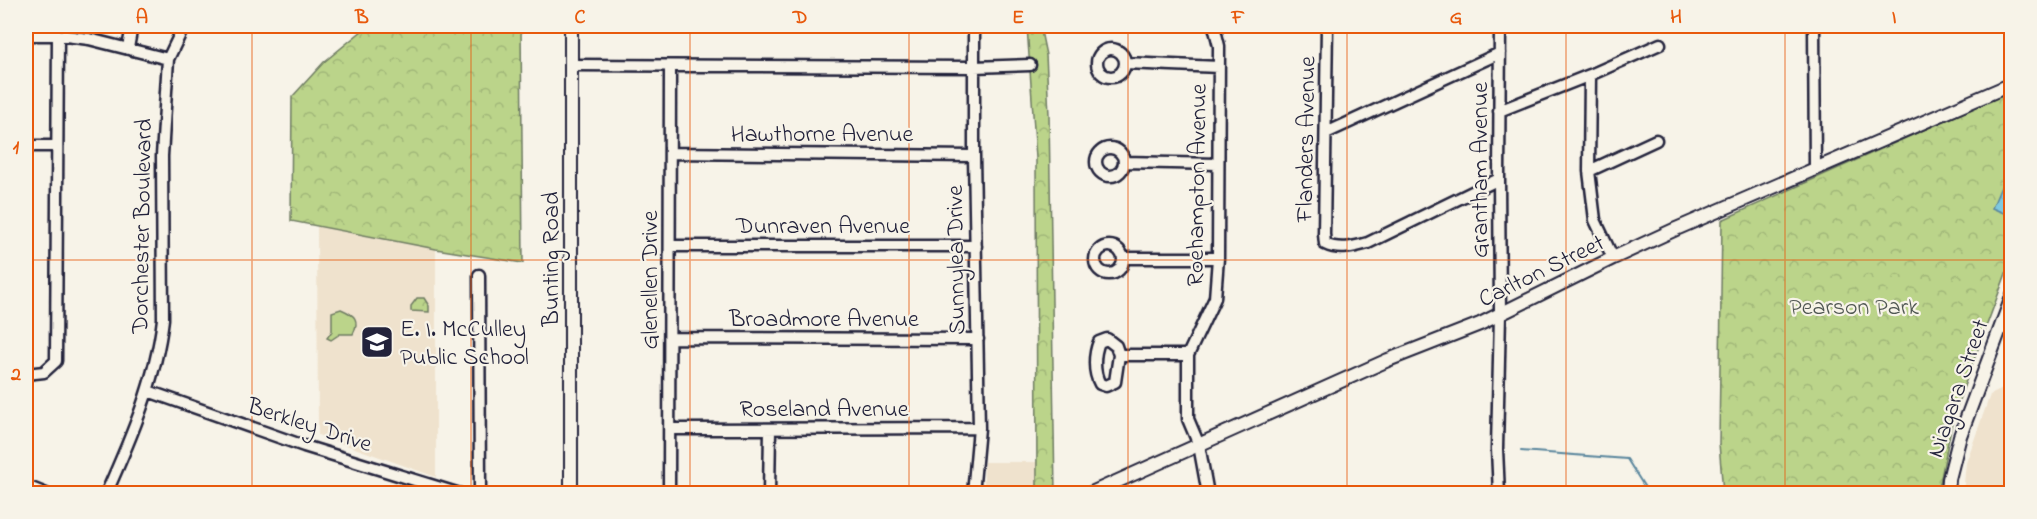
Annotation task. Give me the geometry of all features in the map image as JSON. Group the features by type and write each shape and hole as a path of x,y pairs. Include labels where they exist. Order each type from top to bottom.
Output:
{"main road":[{"name":"Bunting Road","path":"571,26 571,494"},
{"name":"Carlton Street","path":"1089,494 1108,489 1199,445 1388,360 1480,324 1613,258 2012,84"},
{"name":"Niagara Street","path":"1948,494 1955,450 2012,297"}],"street":[{"path":"128,48 132,26"},
{"path":"26,35 58,34 89,39 168,59 184,26"},
{"name":"Sunnylea Drive","path":"973,494 979,428 974,26"},
{"name":"Roehampton Avenue","path":"1208,494 1199,445 1188,419 1188,355 1215,298 1218,258 1219,46 1214,26"},
{"name":"Flanders Avenue","path":"1328,26 1325,244 1333,248 1351,248 1368,243 1499,178"},
{"name":"Grantham Avenue","path":"1498,494 1500,26"},
{"path":"1814,26 1815,168"},
{"path":"26,374 45,372 56,361 58,34"},
{"path":"1499,111 1660,44"},
{"path":"1326,133 1500,53"},
{"name":"Dorchester Boulevard","path":"105,494 148,391 161,338 163,319 162,156 168,59"},
{"path":"1125,63 1219,67"},
{"path":"571,65 974,67 1030,65"},
{"name":"Glenellen Drive","path":"669,494 670,66"},
{"path":"1590,75 1589,171 1595,220 1613,258"},
{"path":"1589,171 1656,140"},
{"path":"26,146 57,146"},
{"name":"Hawthorne Avenue","path":"669,153 974,156"},
{"path":"1124,162 1218,164"},
{"name":"Dunraven Avenue","path":"670,246 976,246"},
{"path":"1123,258 1218,258"},
{"path":"479,275 480,494"},
{"name":"Broadmore Avenue","path":"670,338 978,339"},
{"path":"1119,355 1188,355"},
{"name":"Berkley Drive","path":"148,391 304,446 460,494"},
{"name":"Roseland Avenue","path":"670,429 979,428"},
{"path":"769,494 770,429"},
{"path":"26,486 46,494"}],"shaded area":[{"name":"E. I. McCulley Public School","path":"317,226 436,249 436,477 318,435"},
{"path":"2011,385 2011,493 1963,493 1966,463 1990,395"},
{"path":"984,462 1037,462 1037,493 984,494"}],"green space":[{"path":"368,26 521,26 523,263 291,221 292,97 324,62"},
{"path":"1027,26 1040,26 1046,55 1055,493 1037,493 1036,158"},
{"name":"Pearson Park","path":"2011,91 2011,260 1954,413 1938,493 1723,493 1719,443 1722,220"},
{"path":"417,298 424,298 429,306 429,312 411,311 411,306"},
{"path":"341,309 355,318 355,329 353,334 340,334 331,340 327,338 332,331 332,312"}],"water":[{"path":"2003,182 2011,185 2011,216 1992,208"}],"waterway":[{"path":"1521,451 1627,459 1649,494"}],"place":[{"name":"E. I. McCulley Public School","path":"377,342"}]}
